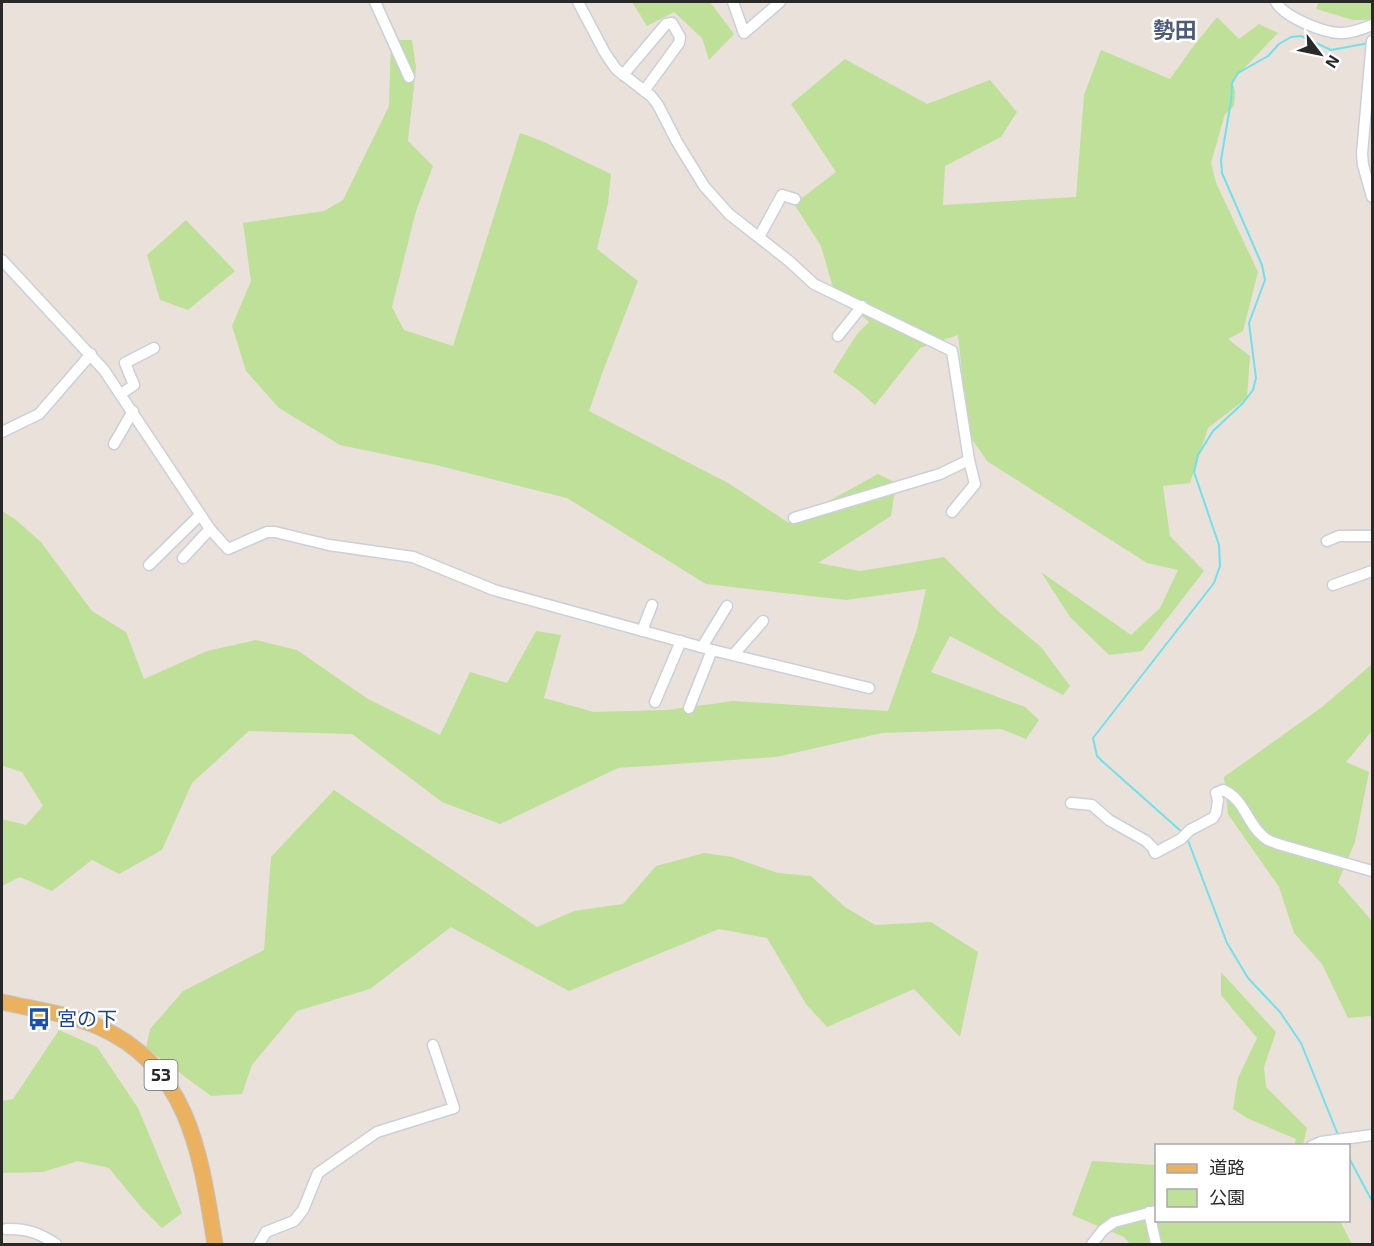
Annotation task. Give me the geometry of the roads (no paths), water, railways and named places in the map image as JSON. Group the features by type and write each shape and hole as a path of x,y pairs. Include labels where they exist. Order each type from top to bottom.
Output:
{"main road":[{"name":"53","path":"2,1002 98,1026 131,1045 154,1064 185,1113 195,1138 215,1245"}],"street":[{"path":"375,2 408,77"},
{"path":"578,2 616,69 658,105 704,186 729,214 789,261 814,284 952,351 969,460 975,484 952,512"},
{"path":"733,2 744,33 780,2"},
{"path":"1276,2 1280,9 1312,26 1339,33 1355,31 1372,25"},
{"path":"623,75 666,24 672,22 680,37 680,43 644,91"},
{"path":"1372,41 1362,154 1372,197"},
{"path":"759,237 782,195 795,199"},
{"path":"2,260 91,354 133,411 210,529 228,549 267,532 275,532 329,545 413,557 494,590 707,649 869,688"},
{"path":"838,336 862,306"},
{"path":"121,394 134,385 125,363 154,348"},
{"path":"2,432 39,414 91,354"},
{"path":"114,444 133,411"},
{"path":"794,518 940,474 969,460"},
{"path":"149,565 200,514"},
{"path":"183,558 210,529"},
{"path":"1327,541 1338,536 1372,536"},
{"path":"1333,585 1372,571"},
{"path":"642,631 652,605"},
{"path":"689,708 707,649 727,606"},
{"path":"734,654 763,621"},
{"path":"655,702 681,641"},
{"path":"1071,803 1092,805 1109,820 1146,841 1155,853 1213,818 1216,813 1216,794 1223,790 1236,799 1264,838 1372,871"},
{"path":"259,1245 266,1232 294,1221 303,1210 318,1173 377,1132 454,1108 434,1045"},
{"path":"1316,1144 1372,1135"},
{"path":"1092,1245 1108,1226 1153,1212 1156,1245"},
{"path":"6,1229 24,1228 43,1235 56,1245"}],"waterway":[{"path":"1183,833 1097,756 1093,738 1214,583 1220,566 1219,545 1194,472 1198,455 1213,431 1243,403 1253,390 1256,378 1249,323 1265,280 1262,265 1222,173 1221,160 1232,83 1238,73 1268,56 1279,44 1291,37 1301,36 1331,50 1369,43"},
{"path":"1187,838 1227,943 1248,978 1280,1012 1301,1043 1338,1135"},
{"path":"1350,1160 1372,1201"}],"place":[{"name":"宮の下","path":"39,1019"}],"district":[{"name":"勢田","path":"1175,30"}]}
